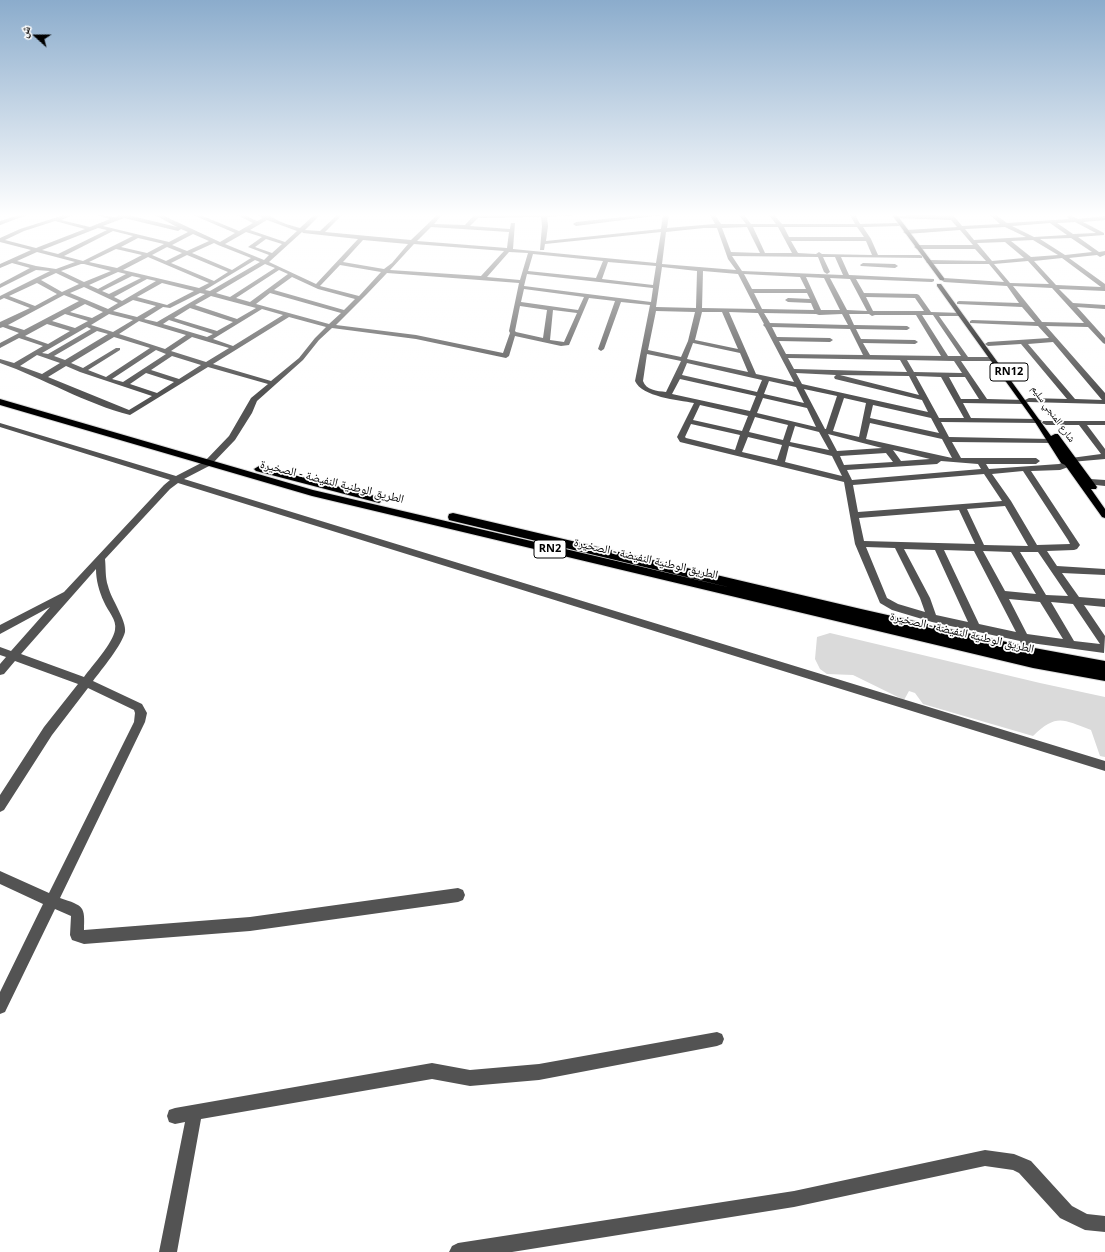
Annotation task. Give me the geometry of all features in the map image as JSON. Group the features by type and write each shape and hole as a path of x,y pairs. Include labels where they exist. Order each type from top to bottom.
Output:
{"highway":[{"name":"الطريق الوطنية النفيضة - الصخيرة","path":"0,396 61,417"},
{"name":"الطريق الوطنية النفيضة - الصخيرة","path":"0,402 61,417 211,460 336,499 1033,663 1105,676"},
{"name":"الطريق الوطنية النفيضة - الصخيرة","path":"211,460 853,612 1030,652 1105,666"}],"main road":[{"name":"شارع المنجي سليم","path":"933,273 959,303 1026,401"},
{"name":"شارع المنجي سليم","path":"935,273 960,314 992,359 1042,422 1105,515"},
{"name":"شارع المنجي سليم","path":"1042,422 1051,440 1090,482 1105,503"}],"street":[{"path":"0,286 24,273"},
{"path":"2,297 51,273"},
{"path":"61,273 122,303"},
{"path":"1,325 110,273"},
{"path":"98,291 132,273"},
{"path":"135,273 330,326 416,336 506,356 524,273"},
{"path":"191,273 214,283"},
{"path":"42,377 138,320 231,273"},
{"path":"158,324 246,273"},
{"path":"231,299 271,273"},
{"path":"317,286 329,273"},
{"path":"0,671 67,594 156,499 176,480 211,460 232,438 248,413 254,400 301,359 317,339 346,312 383,273"},
{"path":"419,273 483,278 654,307 725,311 960,314"},
{"path":"483,278 487,273"},
{"path":"536,273 657,287"},
{"path":"598,281 601,273"},
{"path":"659,273 654,307 644,351 640,384 648,390 830,432 887,448 958,461 1070,462 1105,455 1081,423"},
{"path":"668,395 685,361 684,356 691,341 699,310 700,273"},
{"path":"740,273 848,482 860,544 883,600 895,607 932,618 976,628 1024,638 1104,649 1105,647"},
{"path":"754,273 804,278 828,276 850,277 867,274 905,280 939,281"},
{"path":"771,273 1105,288"},
{"path":"848,273 872,314"},
{"path":"900,273 905,280"},
{"path":"999,273 1024,305 1105,398"},
{"path":"1042,273 1105,342"},
{"path":"1086,273 1105,288"},
{"path":"250,305 292,274 323,290 360,298"},
{"path":"828,276 867,357"},
{"path":"110,297 148,277"},
{"path":"804,278 819,313"},
{"path":"38,280 64,294 108,312 158,324 234,348"},
{"path":"14,366 86,326 162,280"},
{"path":"913,290 966,358"},
{"path":"269,291 346,312"},
{"path":"748,291 810,291"},
{"path":"785,291 792,312"},
{"path":"861,295 917,296"},
{"path":"512,332 517,335 567,344 587,296"},
{"path":"2,297 35,308"},
{"path":"132,298 181,310"},
{"path":"602,349 618,300"},
{"path":"788,300 814,301"},
{"path":"0,346 83,302"},
{"path":"959,303 1024,305"},
{"path":"518,304 580,312"},
{"path":"1072,305 1105,307"},
{"path":"190,306 237,321"},
{"path":"207,340 260,308"},
{"path":"546,341 550,308"},
{"path":"725,311 754,376"},
{"path":"64,312 94,321"},
{"path":"898,314 921,350"},
{"path":"918,314 946,358"},
{"path":"0,361 128,413 181,382 287,315"},
{"path":"168,318 217,333"},
{"path":"47,322 77,331"},
{"path":"972,322 1089,325"},
{"path":"1,325 49,346"},
{"path":"766,325 907,328"},
{"path":"86,326 207,365 274,384"},
{"path":"824,326 834,348"},
{"path":"48,357 96,329"},
{"path":"124,385 146,371 192,334"},
{"path":"775,339 834,348 867,357 903,358 921,350"},
{"path":"988,344 1054,340"},
{"path":"691,341 743,352"},
{"path":"858,341 921,350 946,358 992,359"},
{"path":"1023,342 1072,400"},
{"path":"107,380 155,348"},
{"path":"783,356 834,348"},
{"path":"82,371 118,349"},
{"path":"644,351 935,418 970,421 1105,423"},
{"path":"37,353 107,380 158,396"},
{"path":"903,358 958,461"},
{"path":"956,358 985,402"},
{"path":"146,371 181,382"},
{"path":"791,371 821,373 968,375"},
{"path":"821,373 924,398"},
{"path":"944,375 970,421"},
{"path":"678,376 809,406"},
{"path":"737,454 766,379"},
{"path":"1095,386 1105,387"},
{"path":"830,432 841,396"},
{"path":"958,401 985,402 1072,400 1105,402"},
{"path":"698,402 681,439 848,482 1025,468 1060,467 1070,462"},
{"path":"862,441 870,402"},
{"path":"867,420 946,438 1051,440"},
{"path":"689,421 833,454 887,448"},
{"path":"780,464 792,423"},
{"path":"0,425 1105,766"},
{"path":"887,448 899,464"},
{"path":"841,468 947,460"},
{"path":"947,460 959,474"},
{"path":"980,462 1037,548 1077,601 1105,644"},
{"path":"860,544 979,548 1037,548 1075,546 1025,468"},
{"path":"1090,482 1105,483"},
{"path":"855,515 962,508 1008,503"},
{"path":"962,508 979,548 1024,638 1033,663"},
{"path":"898,545 932,618"},
{"path":"938,546 976,628"},
{"path":"1013,548 1071,644"},
{"path":"0,806 48,731 108,654 120,632 120,622 109,603 101,576 101,559"},
{"path":"1054,569 1105,572"},
{"path":"0,630 67,594"},
{"path":"1003,595 1105,603"},
{"path":"0,651 85,682 138,707 141,713 139,722 53,902 0,1007"},
{"path":"0,877 53,902 71,908 78,913 77,934 84,937 250,924 458,895"},
{"path":"175,1116 194,1114 432,1071 470,1078 539,1072 717,1038"},
{"path":"168,1252 194,1114"},
{"path":"458,1252 794,1199 985,1158 1014,1162 1025,1167 1066,1212 1085,1222 1105,1224"}],"shaded area":[{"path":"830,633 1105,697 1105,757 1100,756 1091,730 1074,723 1067,721 1055,721 1048,724 1033,736 923,704 915,693 909,691 904,700 853,675 827,674 820,669 815,659 817,637"}]}
